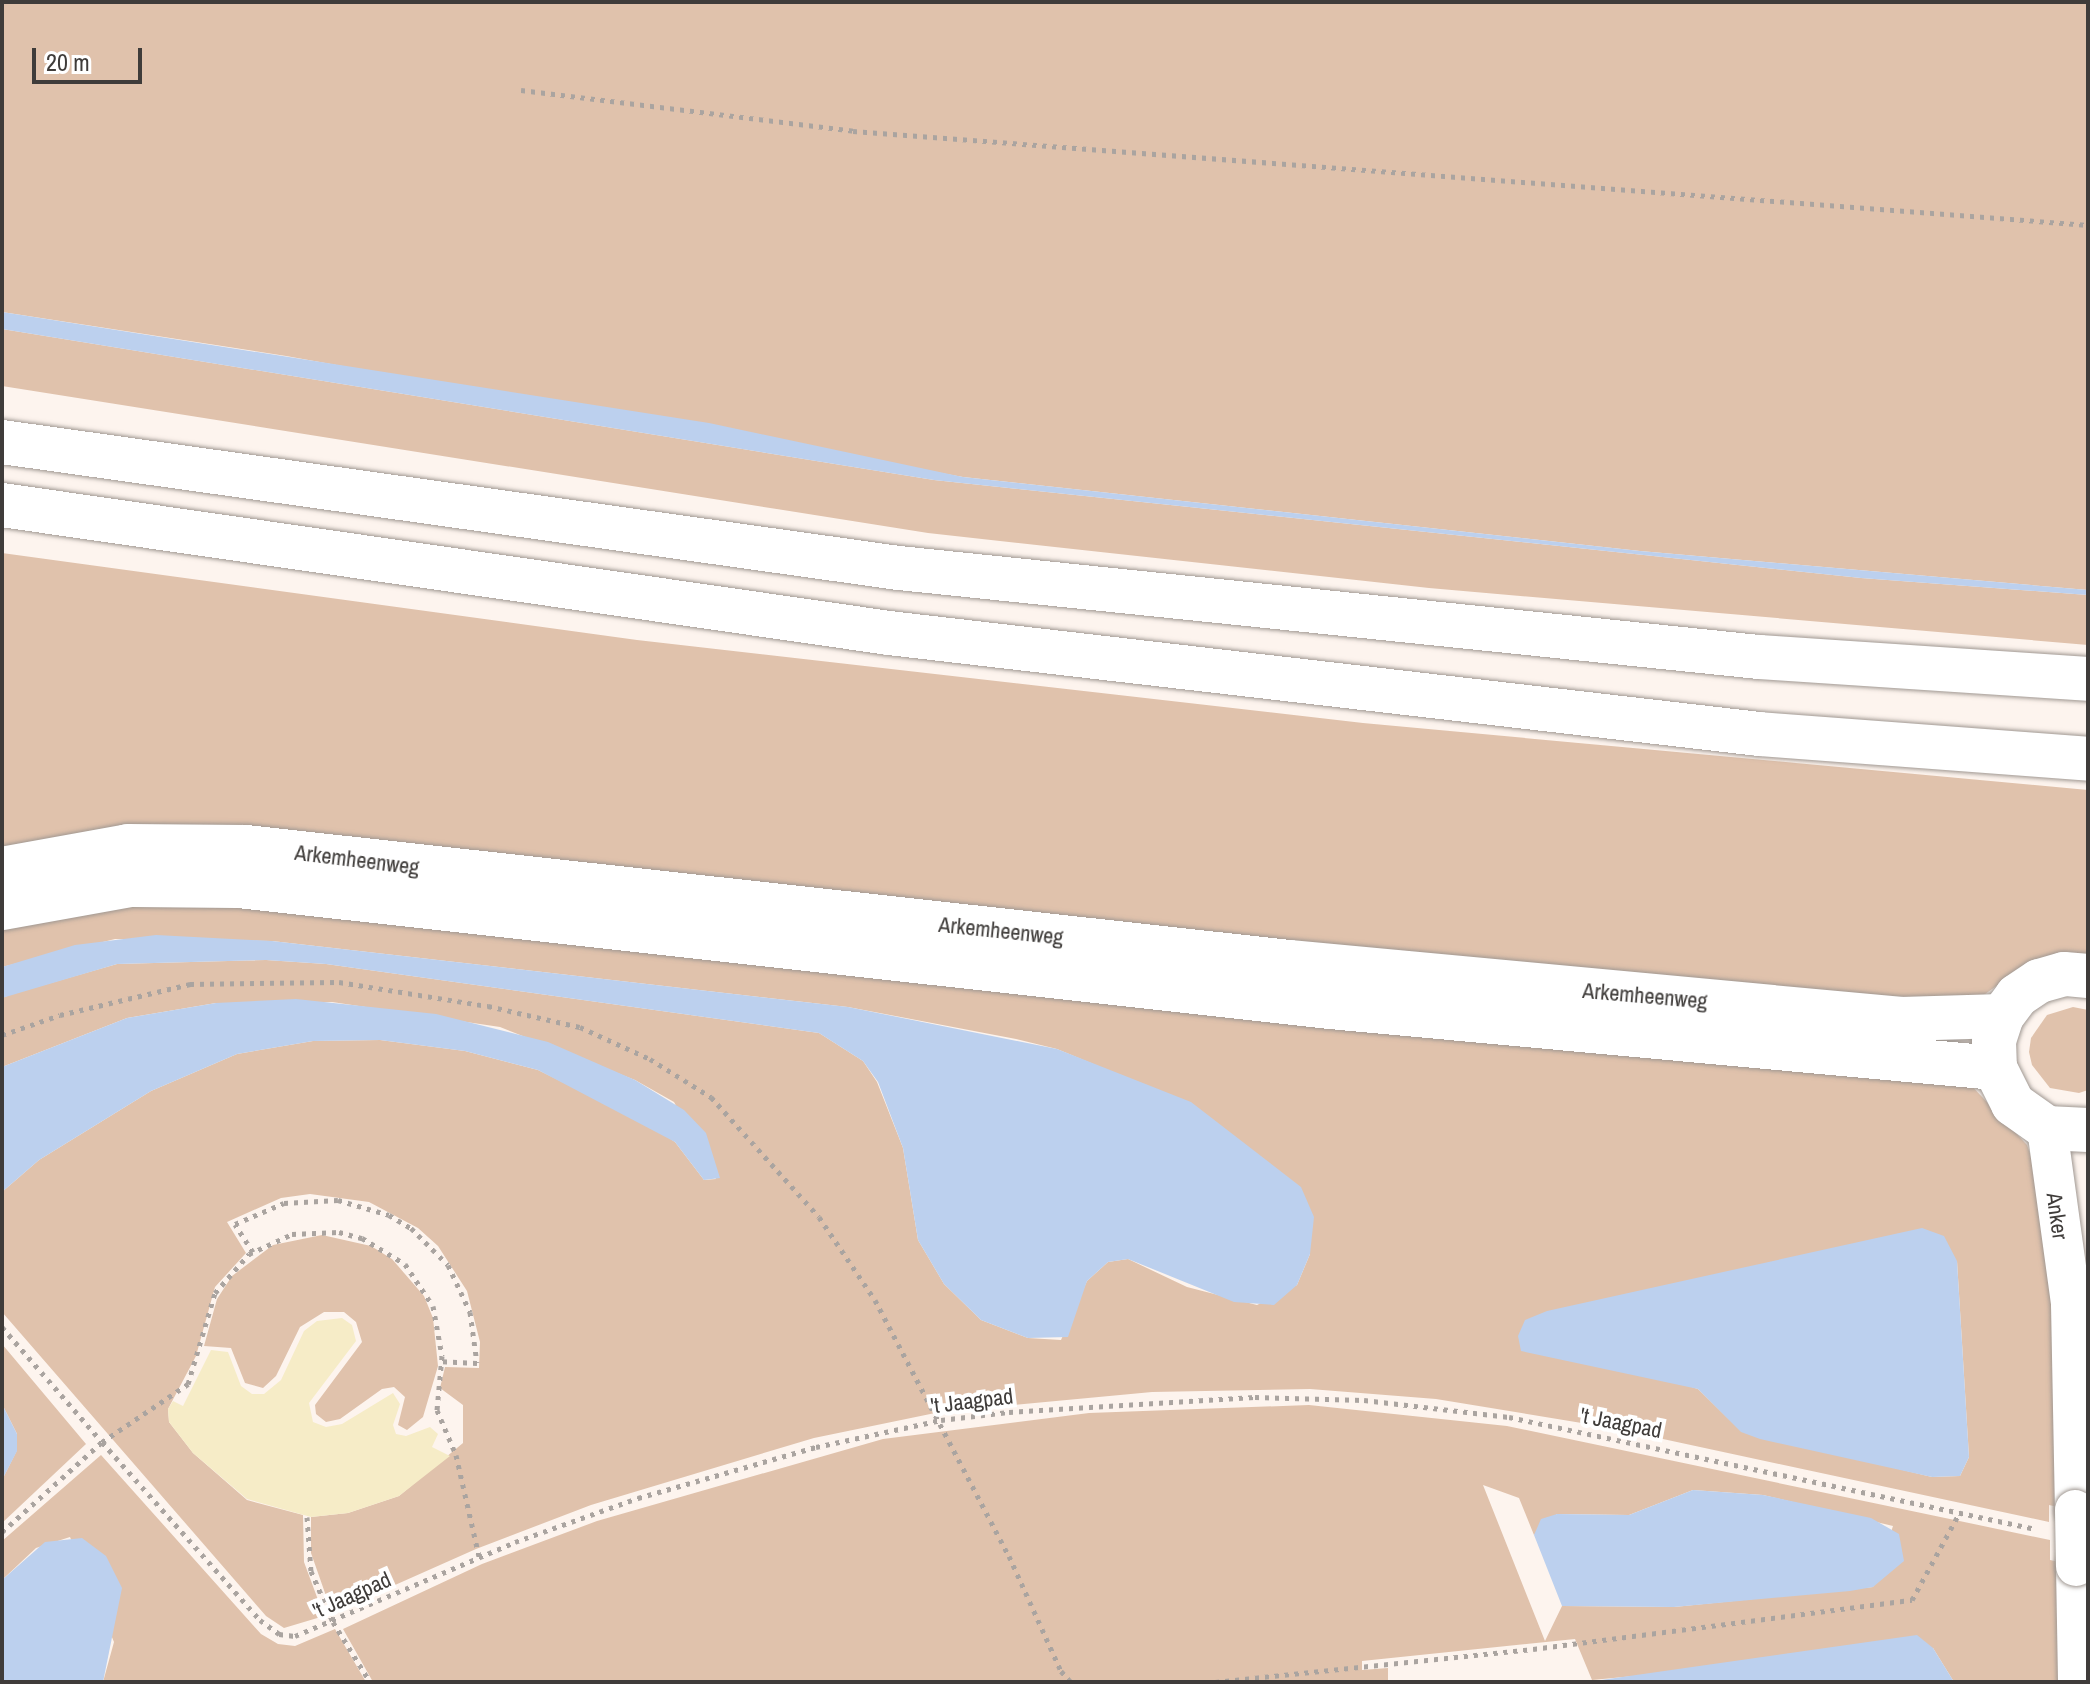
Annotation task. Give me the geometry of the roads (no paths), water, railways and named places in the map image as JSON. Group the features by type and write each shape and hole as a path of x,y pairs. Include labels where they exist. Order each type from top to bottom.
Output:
{"main road":[{"path":"2,442 899,568 1759,657 2088,679"},
{"path":"2,505 904,635 1759,734 2088,759"},
{"name":"Arkemheenweg","path":"2,869 128,846 246,847 1351,968 1901,1019 2002,1016"},
{"name":"Arkemheenweg","path":"2,908 130,885 239,886 1284,1002 1995,1068"},
{"path":"2067,1129 2013,1104 1995,1068 1994,1041 2002,1016 2017,996 2039,981 2064,974 2088,976"}],"street":[{"name":"Anker","path":"2067,1129 2071,1304 2060,1521 2076,1566 2078,1682"},
{"name":"Anker","path":"2071,1304 2088,1228"}],"water":[{"path":"2,312 709,423 963,477 1640,551 2088,590 2088,595 1861,578 934,480 2,329"},
{"path":"156,935 272,941 848,1007 1057,1049 1191,1102 1301,1187 1314,1217 1310,1254 1297,1285 1274,1305 1234,1302 1128,1259 1108,1262 1087,1281 1068,1337 1028,1338 981,1320 944,1284 918,1240 903,1148 878,1082 863,1061 819,1033 326,964 266,960 117,964 2,998 2,967 75,945"},
{"path":"296,999 436,1014 548,1042 635,1080 684,1110 706,1133 720,1178 704,1180 675,1142 538,1070 465,1051 380,1040 313,1041 237,1054 151,1091 39,1160 2,1192 2,1067 127,1018 216,1003"},
{"path":"1922,1228 1944,1236 1957,1261 1969,1457 1960,1476 1932,1477 1760,1439 1741,1432 1698,1389 1521,1351 1518,1336 1525,1320 1547,1311"},
{"path":"2,1404 17,1434 17,1451 2,1480"},
{"path":"1693,1490 1763,1495 1871,1518 1899,1534 1904,1561 1873,1587 1850,1591 1674,1607 1562,1606 1534,1535 1541,1519 1557,1514 1629,1515"},
{"path":"82,1538 106,1556 122,1588 103,1682 2,1682 2,1580 45,1542"},
{"path":"1917,1635 1933,1648 1954,1682 1587,1682"}]}
